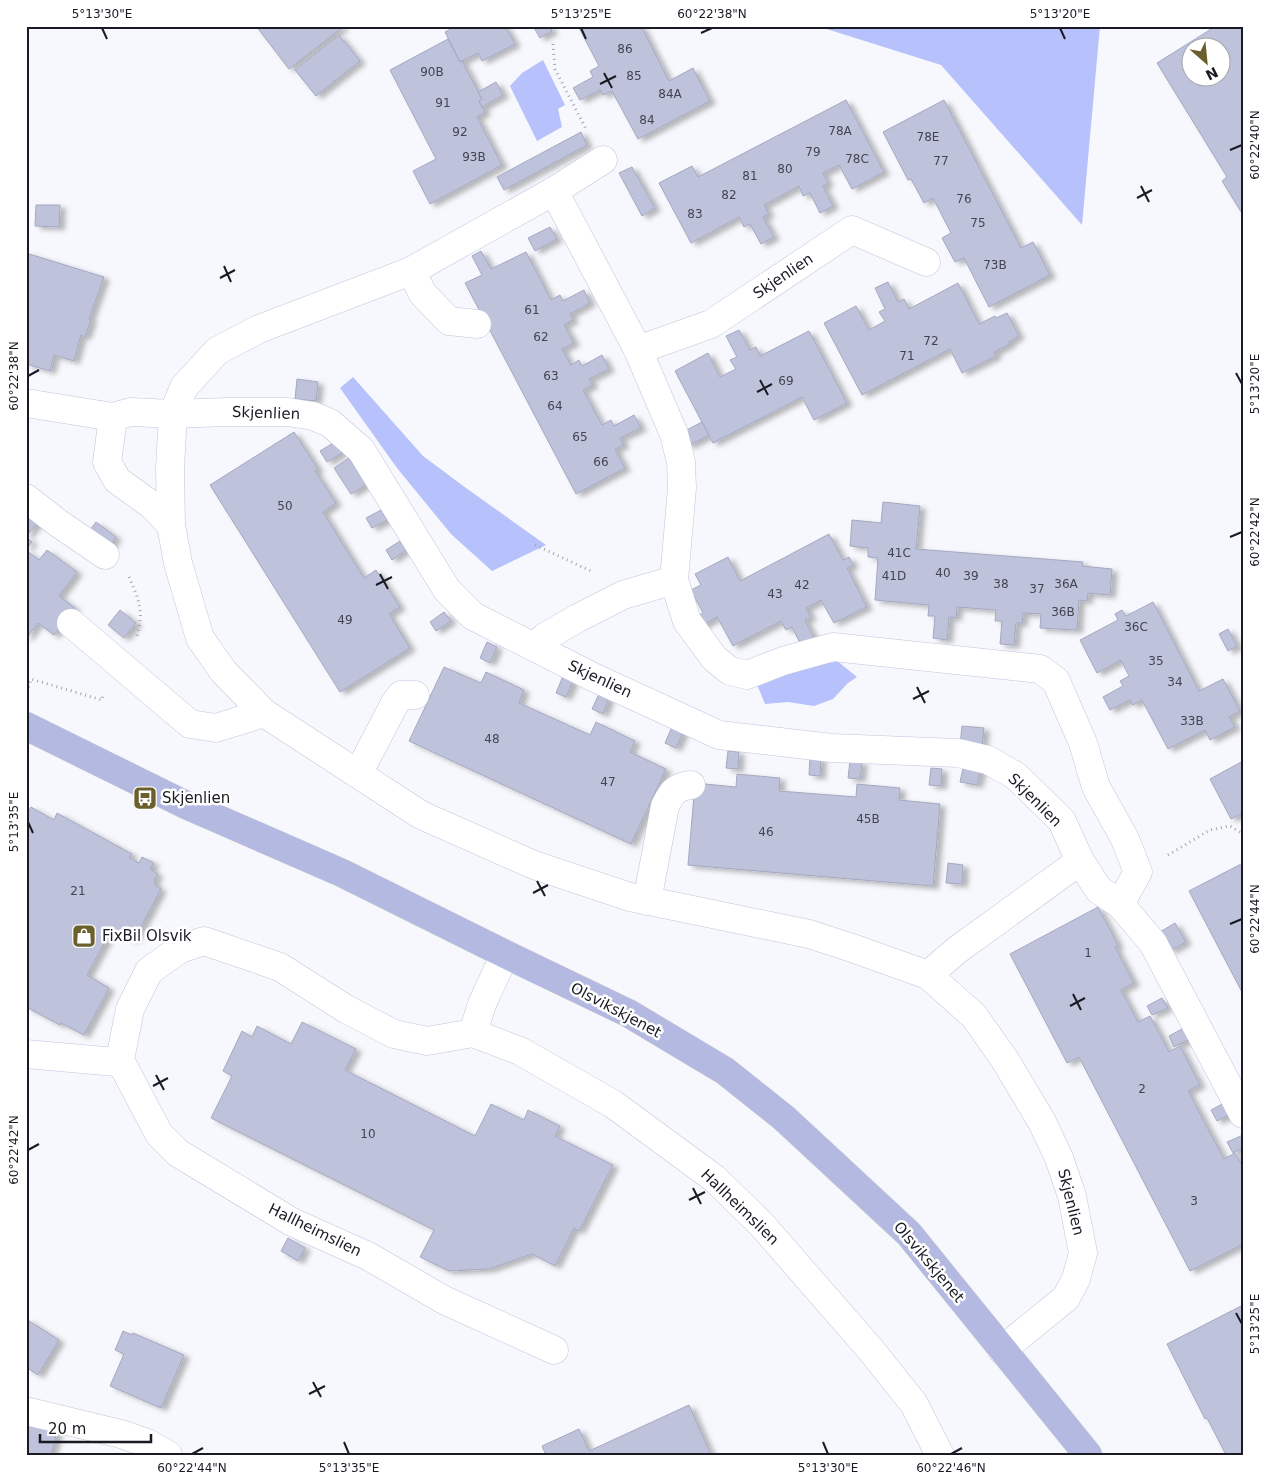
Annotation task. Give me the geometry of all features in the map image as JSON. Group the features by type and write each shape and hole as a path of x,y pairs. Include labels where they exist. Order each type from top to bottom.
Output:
{"main road":[{"name":"Olsvikskjenet","path":"26,726 186,805 342,873 628,1013 725,1071 784,1118 909,1234 1088,1455"}],"street":[{"name":"Skjenlien","path":"603,160 554,191 410,271 259,329 217,351 184,387 173,414 170,468 171,525 178,563 200,638 223,671 264,713 422,815 526,861 630,897 809,934 928,975 974,1016 1005,1060 1042,1122 1059,1158 1072,1196 1083,1253 1076,1279 1066,1298 1002,1350"},
{"path":"554,191 638,350 674,434 681,462 682,488 674,580 687,622 714,658 730,671 747,674 783,661 833,647 1040,669 1056,681 1083,743 1096,787 1125,839 1138,872 1120,904"},
{"name":"Skjenlien","path":"638,350 711,324 852,230 926,262"},
{"path":"410,271 423,294 449,321 477,324"},
{"name":"Skjenlien","path":"26,403 113,417 131,412 173,414 288,412 313,416 330,423 361,450 447,590 473,616 534,648 719,736 832,748 958,753 988,760 1016,776 1062,822 1080,861 1099,890 1120,904 1153,943 1243,1114"},
{"path":"113,417 107,462 110,468 117,480 153,506 171,525"},
{"path":"26,498 58,523 105,555"},
{"path":"534,648 545,637 623,595 674,580"},
{"path":"71,623 190,724 216,728 264,713"},
{"path":"358,774 395,703 401,695 415,695"},
{"path":"647,900 665,806 672,793 681,786 691,785"},
{"path":"928,975 957,950 1080,861"},
{"name":"Hallheimslien","path":"554,1350 444,1300 368,1256 292,1222 178,1152 159,1134 120,1060 130,1009 149,972 180,949 204,941 280,967 346,1009 394,1034 427,1041 473,1034 520,1051 613,1104 715,1179 762,1225 871,1350 914,1404 940,1455"},
{"path":"473,1034 482,1004 505,954"},
{"path":"26,1054 116,1062 120,1060"},
{"path":"26,1411 121,1434 147,1443 168,1455"}],"path":[{"path":"553,44 555,69 603,160"},
{"path":"535,545 603,578 623,595"},
{"path":"26,694 30,679 102,700 105,670 134,646 141,622 140,602 127,573 105,555"},
{"path":"1138,872 1210,830 1230,826 1243,834"}],"shaded area":[{"path":"817,26 1100,26 1082,225 941,65"},
{"path":"543,60 565,105 558,109 562,127 537,141 510,86 522,73"},
{"path":"353,377 423,456 546,545 492,571 451,534 397,468 340,388"},
{"path":"827,658 832,663 836,660 857,677 848,683 833,699 814,706 788,702 765,704 756,682"}],"building":[{"path":"256,26 342,26 343,27 289,69"},
{"path":"450,26 505,26 515,44 482,61 478,53 460,62 445,32 451,29"},
{"path":"533,26 550,26 552,31 540,38"},
{"path":"578,26 641,26 669,81 693,68 710,101 638,139 612,91 603,95 600,90 580,100 573,88 593,77 590,71 599,66"},
{"path":"1216,26 1243,26 1243,215 1222,181 1227,177 1157,63 1182,47 1182,88 1232,88 1232,38 1197,38"},
{"path":"339,35 360,61 316,96 295,70"},
{"path":"448,39 482,99 479,101 485,112 477,117 502,165 430,204 413,171 436,159 390,70"},
{"path":"496,82 503,95 482,107 479,101 482,99 478,92"},
{"path":"846,100 884,172 852,189 839,165 823,173 828,183 823,186 833,206 820,213 810,193 803,196 799,186 764,205 769,214 763,217 774,237 761,244 750,224 744,227 739,217 691,243 659,183 692,166 698,177"},
{"path":"944,100 1021,248 1033,242 1050,275 989,307 964,258 955,262 942,238 951,233 933,198 924,203 911,179 908,180 883,132"},
{"path":"581,132 587,145 504,190 497,177"},
{"path":"632,167 655,208 642,216 619,173"},
{"path":"36,205 60,205 59,227 35,226"},
{"path":"550,227 557,239 535,251 528,238"},
{"path":"481,251 491,269 526,252 551,300 560,295 563,301 584,290 590,303 570,314 573,320 564,325 574,343 562,349 571,365 579,360 582,366 602,355 609,369 589,379 593,385 583,390 602,425 611,420 614,426 634,415 641,428 620,438 624,445 615,449 625,468 576,494 465,283 482,275 472,256"},
{"path":"26,253 104,277 89,319 91,320 85,337 81,335 74,361 54,355 50,371 26,364"},
{"path":"888,282 898,302 904,299 909,309 958,283 979,324 995,316 996,318 1007,313 1019,336 1009,342 1010,344 994,352 996,356 962,373 950,349 862,395 824,323 856,306 869,330 885,321 879,312 885,309 875,288"},
{"path":"739,330 750,350 756,347 760,356 809,331 847,403 814,420 802,397 713,443 675,371 708,353 720,377 736,369 730,360 737,357 726,336"},
{"path":"297,379 318,382 316,401 295,399"},
{"path":"702,422 709,435 688,446 681,433"},
{"path":"294,432 318,469 315,471 336,503 323,512 364,578 376,570 400,607 389,614 410,648 340,692 210,485"},
{"path":"335,442 342,453 327,462 320,451"},
{"path":"349,458 366,485 351,494 334,468"},
{"path":"883,502 920,506 916,549 1083,562 1082,566 1112,569 1110,595 1088,593 1087,601 1079,600 1077,630 1040,628 1041,614 1023,613 1022,623 1016,623 1014,645 1000,644 1002,621 995,621 996,610 957,607 956,618 949,617 947,640 933,638 935,616 928,616 929,605 875,600 878,558 868,557 868,548 850,546 852,520 881,523"},
{"path":"381,510 387,520 372,528 366,518"},
{"path":"26,513 40,519 26,537"},
{"path":"96,522 116,537 108,549 87,534"},
{"path":"829,534 843,560 849,557 853,565 847,568 867,607 834,623 821,600 806,608 811,617 805,620 815,640 802,647 792,627 786,630 781,621 733,646 717,617 700,627 696,617 703,613 691,590 701,585 695,574 728,557 740,581"},
{"path":"26,537 32,542 26,549"},
{"path":"400,541 406,550 392,560 386,550"},
{"path":"26,550 39,560 47,550 77,572 59,596 75,608 54,635 38,623 26,639"},
{"path":"1153,602 1199,691 1223,679 1240,711 1229,717 1235,727 1210,740 1205,730 1168,749 1142,700 1133,705 1130,700 1110,710 1103,697 1123,686 1120,681 1129,676 1121,660 1097,673 1080,640 1118,620 1115,614 1122,610 1126,616"},
{"path":"120,610 136,623 124,638 108,625"},
{"path":"444,612 451,621 436,631 430,622"},
{"path":"1228,629 1237,646 1228,651 1219,634"},
{"path":"487,642 497,647 490,663 480,658"},
{"path":"444,667 481,683 486,672 524,690 519,703 590,735 596,722 635,741 630,752 666,769 631,844 409,741"},
{"path":"563,676 573,681 566,697 556,693"},
{"path":"599,694 609,698 603,714 592,709"},
{"path":"962,726 984,728 982,748 960,746"},
{"path":"672,727 683,732 676,748 665,743"},
{"path":"728,751 739,752 738,769 726,768"},
{"path":"810,757 821,758 820,776 809,775"},
{"path":"850,761 862,762 860,779 848,778"},
{"path":"1243,761 1243,813 1231,819 1210,779"},
{"path":"964,764 981,769 977,785 960,782"},
{"path":"931,768 942,769 941,786 929,785"},
{"path":"737,774 780,778 779,791 856,797 857,784 900,788 899,800 940,804 933,886 688,865 695,783 736,787"},
{"path":"31,807 54,820 57,813 132,854 129,858 139,863 142,857 154,863 150,869 158,874 154,880 156,886 161,889 134,940 112,929 87,975 109,988 84,1035 26,1007 26,816"},
{"path":"948,863 963,865 962,884 946,883"},
{"path":"1243,863 1243,994 1189,891"},
{"path":"1098,907 1118,945 1115,947 1134,983 1121,990 1138,1022 1150,1016 1169,1052 1180,1046 1200,1085 1188,1091 1224,1159 1235,1153 1243,1167 1243,1244 1190,1271 1079,1057 1067,1063 1010,954"},
{"path":"1175,923 1186,942 1170,951 1160,932"},
{"path":"1162,998 1168,1008 1152,1015 1147,1006"},
{"path":"302,1022 356,1049 345,1070 475,1136 491,1104 524,1120 528,1110 560,1126 555,1136 613,1165 579,1231 574,1228 555,1266 532,1254 489,1269 449,1271 420,1257 434,1230 211,1118 232,1076 223,1071 242,1031 252,1037 257,1026 291,1044"},
{"path":"1184,1028 1190,1039 1174,1047 1169,1036"},
{"path":"1226,1102 1232,1114 1217,1121 1211,1110"},
{"path":"1243,1135 1243,1148 1233,1153 1227,1142"},
{"path":"288,1238 305,1248 298,1261 281,1251"},
{"path":"1243,1305 1243,1455 1226,1455 1207,1418 1205,1419 1167,1344"},
{"path":"26,1319 59,1340 38,1375 26,1367"},
{"path":"123,1331 132,1335 133,1333 184,1355 161,1408 110,1386 124,1354 115,1350"},
{"path":"689,1405 711,1455 546,1455 542,1446 579,1429 589,1451"},
{"path":"26,1424 57,1432 51,1455 26,1455"}],"place":[{"name":"Skjenlien","path":"145,798"},
{"name":"FixBil Olsvik","path":"84,936"}]}
